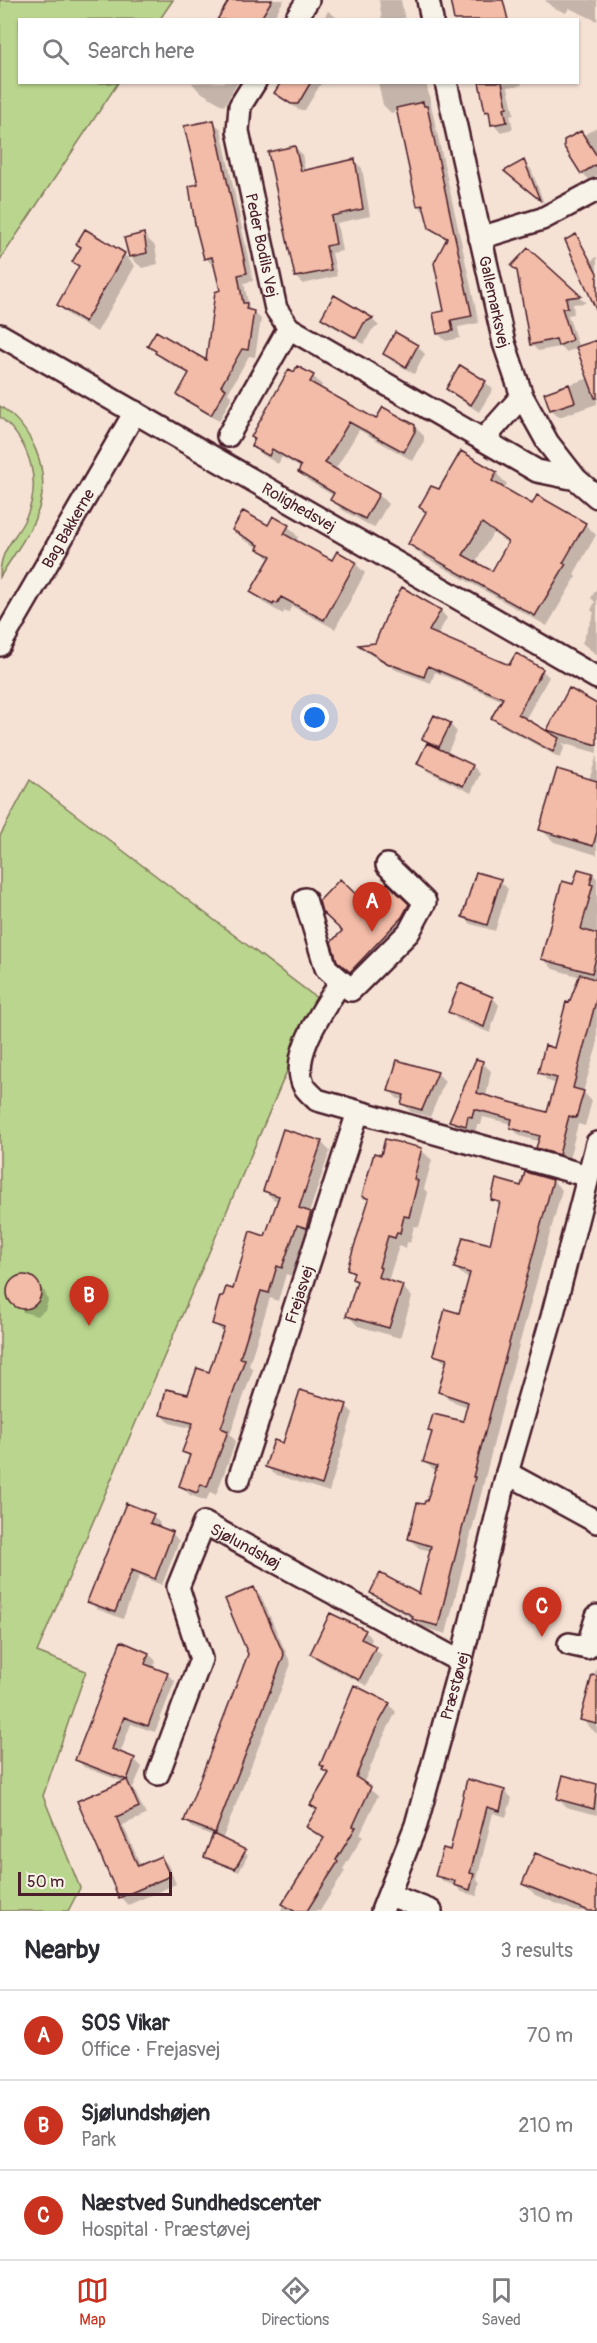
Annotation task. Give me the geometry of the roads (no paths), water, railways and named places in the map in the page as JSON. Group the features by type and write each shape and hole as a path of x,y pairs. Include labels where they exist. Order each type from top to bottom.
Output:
{"street":[{"path":"297,18 308,0"},
{"path":"428,0 432,18"},
{"name":"Peder Bodils Vej","path":"254,84 240,106 238,131 276,309 290,328 537,471 576,479"},
{"name":"Gallemarksvej","path":"446,84 504,343 522,396 548,443 576,479 597,497"},
{"path":"480,238 542,219 597,190"},
{"path":"228,436 290,328"},
{"name":"Rolighedsvej","path":"0,335 597,678"},
{"path":"483,440 522,396"},
{"name":"Bag Bakkerne","path":"0,645 135,412"},
{"path":"305,899 326,968 351,990 409,932 425,902 387,865"},
{"path":"341,981 311,1032 303,1052 300,1068 304,1086 317,1100 358,1112 594,1162"},
{"name":"Frejasvej","path":"239,1479 358,1112"},
{"name":"Præstøvej","path":"431,1911 386,1903 416,1825 461,1662 507,1473 594,1162"},
{"path":"507,1473 597,1522"},
{"name":"Sjølundshøj","path":"158,1774 201,1659 178,1587 204,1523 461,1662"},
{"path":"569,1644 587,1648 597,1616"}],"place":[{"name":"SOS Vikar","path":"372,932"},
{"name":"Sjølundshøjen","path":"89,1326"},
{"name":"Næstved Sundhedscenter","path":"542,1637"}]}
